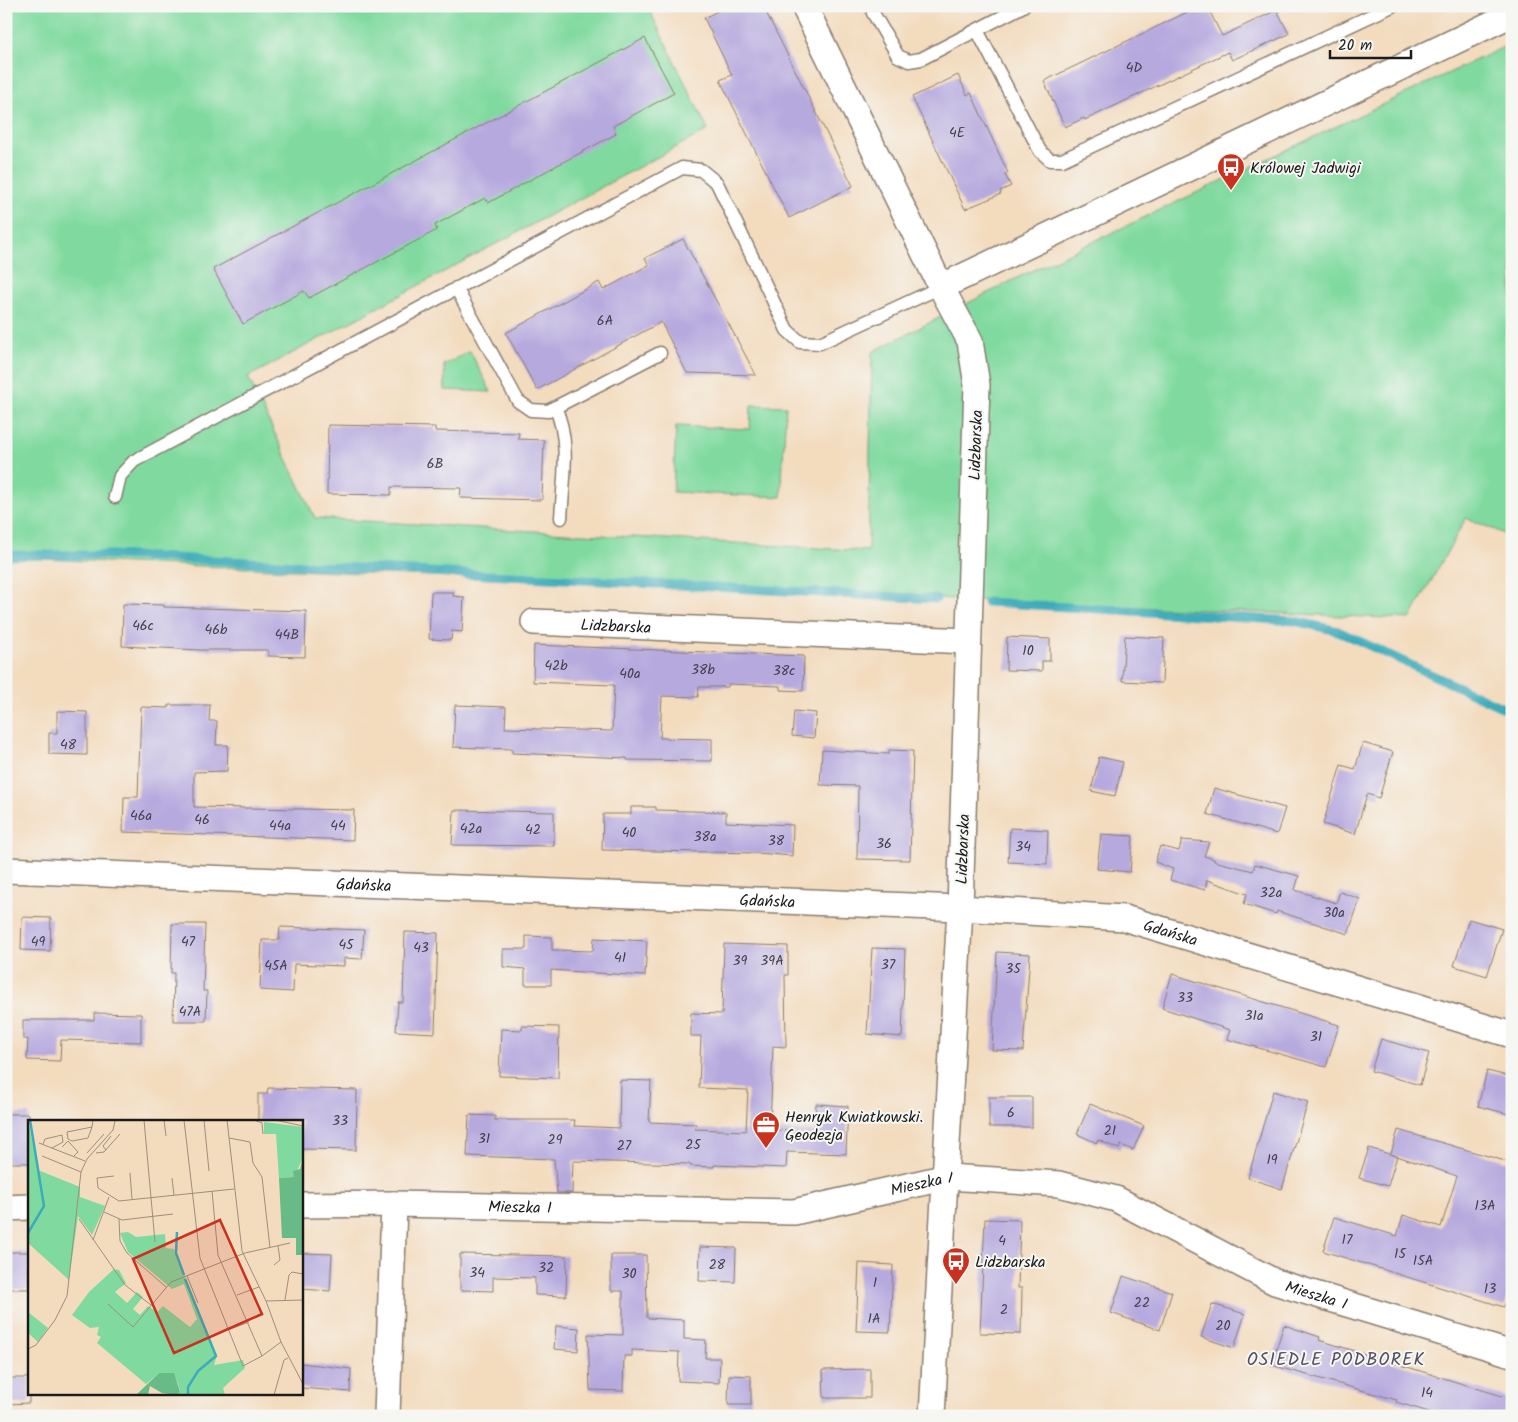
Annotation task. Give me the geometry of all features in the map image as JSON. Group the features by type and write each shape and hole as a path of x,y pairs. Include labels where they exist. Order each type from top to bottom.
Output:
{"street":[{"name":"Lidzbarska","path":"804,6 941,286 970,341 977,385 960,908 947,1177 932,1416"},
{"path":"941,286 1512,14"},
{"name":"Lidzbarska","path":"534,622 968,641"},
{"name":"Gdańska","path":"6,870 960,908 1124,918 1512,1035"},
{"name":"Mieszka I","path":"302,1205 394,1204 794,1212 947,1177 1059,1184 1116,1199 1274,1282 1512,1354"},
{"path":"387,1416 394,1204"},
{"path":"6,1208 28,1207"}],"lane":[{"path":"873,13 898,56 909,61 921,59 1023,6"},
{"path":"977,30 1040,151 1050,160 1062,160 1392,6"},
{"path":"115,497 120,476 134,461 682,168 701,170 717,183 787,330 800,342 820,343 941,286"},
{"path":"456,288 518,401 531,410 548,411 660,353"},
{"path":"555,407 562,422 565,436 561,518"}],"green space":[{"path":"6,6 653,6 649,9 708,130 248,377 315,518 868,551 872,352 1023,275 1512,43 1512,537 1466,518 1410,619 40,559 6,560"},
{"path":"470,351 491,392 445,390 444,365"},
{"path":"751,405 786,406 781,497 673,492 676,426 750,429"}],"building":[{"path":"727,6 763,6 853,186 789,218 720,80 732,75 704,18"},
{"path":"1200,6 1207,6 1222,36 1277,10 1289,34 1232,60 1228,52 1085,120 1084,118 1065,127 1044,81"},
{"path":"645,38 674,93 613,126 616,134 488,203 485,198 435,225 437,230 309,298 304,291 243,324 213,269"},
{"path":"958,75 967,95 971,93 1008,173 1005,175 1011,186 1000,191 1001,194 965,209 912,97"},
{"path":"683,239 756,375 687,373 661,322 537,390 506,333 599,282 603,290 649,265 645,258"},
{"path":"328,425 435,427 435,431 519,433 518,439 544,440 542,500 460,498 461,488 391,487 391,495 327,494"},
{"path":"431,592 454,592 453,596 464,597 462,632 452,631 451,640 429,639"},
{"path":"123,604 306,611 305,657 268,656 268,650 200,650 122,646"},
{"path":"1125,636 1164,638 1162,683 1122,681"},
{"path":"1007,637 1050,639 1050,661 1042,661 1042,671 1006,670"},
{"path":"534,645 804,656 803,691 780,690 780,686 728,684 728,687 699,687 698,697 662,696 660,738 712,739 712,761 627,760 627,758 512,753 512,749 453,747 455,705 506,707 505,728 612,731 614,685 533,682"},
{"path":"169,705 210,705 209,721 217,721 216,745 228,745 227,771 194,772 194,807 354,810 353,840 123,832 124,797 138,797 141,707 169,708"},
{"path":"57,711 87,712 87,755 49,754 49,733 57,733"},
{"path":"794,711 816,713 814,738 792,736"},
{"path":"1363,743 1393,752 1379,798 1367,794 1355,834 1323,824 1341,765 1355,769"},
{"path":"822,750 889,754 889,750 913,751 910,860 857,859 858,786 820,785"},
{"path":"1099,757 1123,762 1115,796 1091,791"},
{"path":"1214,788 1285,808 1277,834 1207,814"},
{"path":"631,807 656,807 656,810 726,812 726,822 793,825 792,856 758,853 602,850 603,814 631,814"},
{"path":"454,810 554,812 554,846 452,845"},
{"path":"1010,828 1048,830 1047,864 1008,862"},
{"path":"1101,834 1133,836 1130,872 1097,869"},
{"path":"1182,840 1209,842 1204,856 1214,859 1214,861 1253,871 1255,864 1299,876 1295,890 1336,903 1340,892 1360,899 1348,934 1277,911 1276,914 1244,904 1247,894 1207,880 1205,890 1170,880 1173,869 1155,862 1160,846 1179,851"},
{"path":"22,917 51,918 50,951 21,950"},
{"path":"1469,919 1502,929 1487,976 1454,966"},
{"path":"172,924 205,924 203,991 207,991 206,1021 173,1021 174,973 171,973"},
{"path":"280,927 364,930 362,959 344,958 344,966 294,964 293,992 260,990 262,940 279,940"},
{"path":"405,932 438,933 435,1033 396,1031 398,1002 403,1002"},
{"path":"526,936 552,937 552,950 593,951 594,938 647,941 645,976 551,970 551,985 525,985 525,969 503,967 503,949 526,949"},
{"path":"724,944 788,946 788,975 785,975 786,1047 773,1046 770,1130 815,1132 816,1104 848,1106 846,1154 787,1152 786,1168 573,1161 572,1193 557,1193 554,1159 467,1156 469,1115 495,1116 495,1120 575,1120 574,1126 619,1128 620,1080 651,1081 649,1122 696,1124 695,1129 746,1131 748,1090 699,1088 701,1036 691,1036 691,1013 722,1014"},
{"path":"872,948 905,949 902,1037 867,1034"},
{"path":"997,952 1030,954 1023,1051 992,1050"},
{"path":"1172,974 1339,1025 1326,1067 1227,1039 1230,1030 1162,1008"},
{"path":"94,1013 141,1014 141,1042 61,1040 60,1061 27,1060 28,1039 23,1039 23,1020 94,1020"},
{"path":"522,1026 559,1027 558,1078 499,1076 501,1029 522,1030"},
{"path":"1381,1039 1429,1053 1420,1085 1371,1071"},
{"path":"1487,1071 1512,1077 1512,1115 1478,1106"},
{"path":"268,1088 357,1090 356,1150 302,1149 302,1120 258,1120 258,1094 267,1094"},
{"path":"1273,1091 1308,1102 1282,1189 1248,1178"},
{"path":"989,1097 1032,1097 1032,1127 989,1127"},
{"path":"1090,1104 1144,1126 1133,1150 1121,1145 1119,1149 1098,1140 1097,1143 1077,1134"},
{"path":"6,1114 29,1114 28,1163 6,1163"},
{"path":"1398,1130 1512,1163 1512,1281 1504,1307 1323,1251 1334,1217 1397,1236 1403,1215 1441,1227 1457,1176 1397,1156 1388,1186 1359,1178 1369,1148 1396,1156 1391,1154"},
{"path":"985,1219 1020,1220 1018,1288 1022,1288 1021,1334 980,1333"},
{"path":"700,1247 736,1248 735,1282 699,1281"},
{"path":"6,1252 28,1252 28,1289 6,1289"},
{"path":"302,1253 332,1254 330,1291 302,1289"},
{"path":"460,1254 567,1256 566,1296 535,1295 535,1278 493,1277 493,1291 460,1290"},
{"path":"611,1255 646,1255 647,1318 684,1320 684,1339 706,1340 705,1358 720,1358 719,1383 678,1381 679,1352 632,1350 632,1356 624,1356 623,1391 590,1390 588,1334 623,1335 623,1291 611,1291"},
{"path":"859,1263 893,1265 890,1332 856,1331"},
{"path":"1123,1276 1172,1292 1160,1330 1111,1313"},
{"path":"1212,1304 1245,1314 1234,1348 1201,1337"},
{"path":"1284,1325 1320,1337 1319,1340 1512,1399 1512,1416 1442,1416 1396,1402 1397,1400 1271,1365"},
{"path":"556,1326 579,1328 578,1351 554,1349"},
{"path":"302,1363 351,1369 350,1392 302,1388"},
{"path":"870,1369 870,1398 824,1398 823,1370"},
{"path":"729,1375 751,1376 751,1405 728,1405"},
{"path":"6,1378 28,1378 29,1403 6,1404"}],"waterway":[{"path":"6,555 115,555 936,599"},
{"path":"987,602 1295,621 1338,631 1512,712"}],"place":[{"name":"Królowej Jadwigi","path":"1231,191"},
{"name":"Henryk Kwiatkowski. Geodezja","path":"766,1149"},
{"name":"Lidzbarska","path":"956,1285"}],"district":[{"name":"OSIEDLE PODBOREK","path":"1336,1359"}]}
